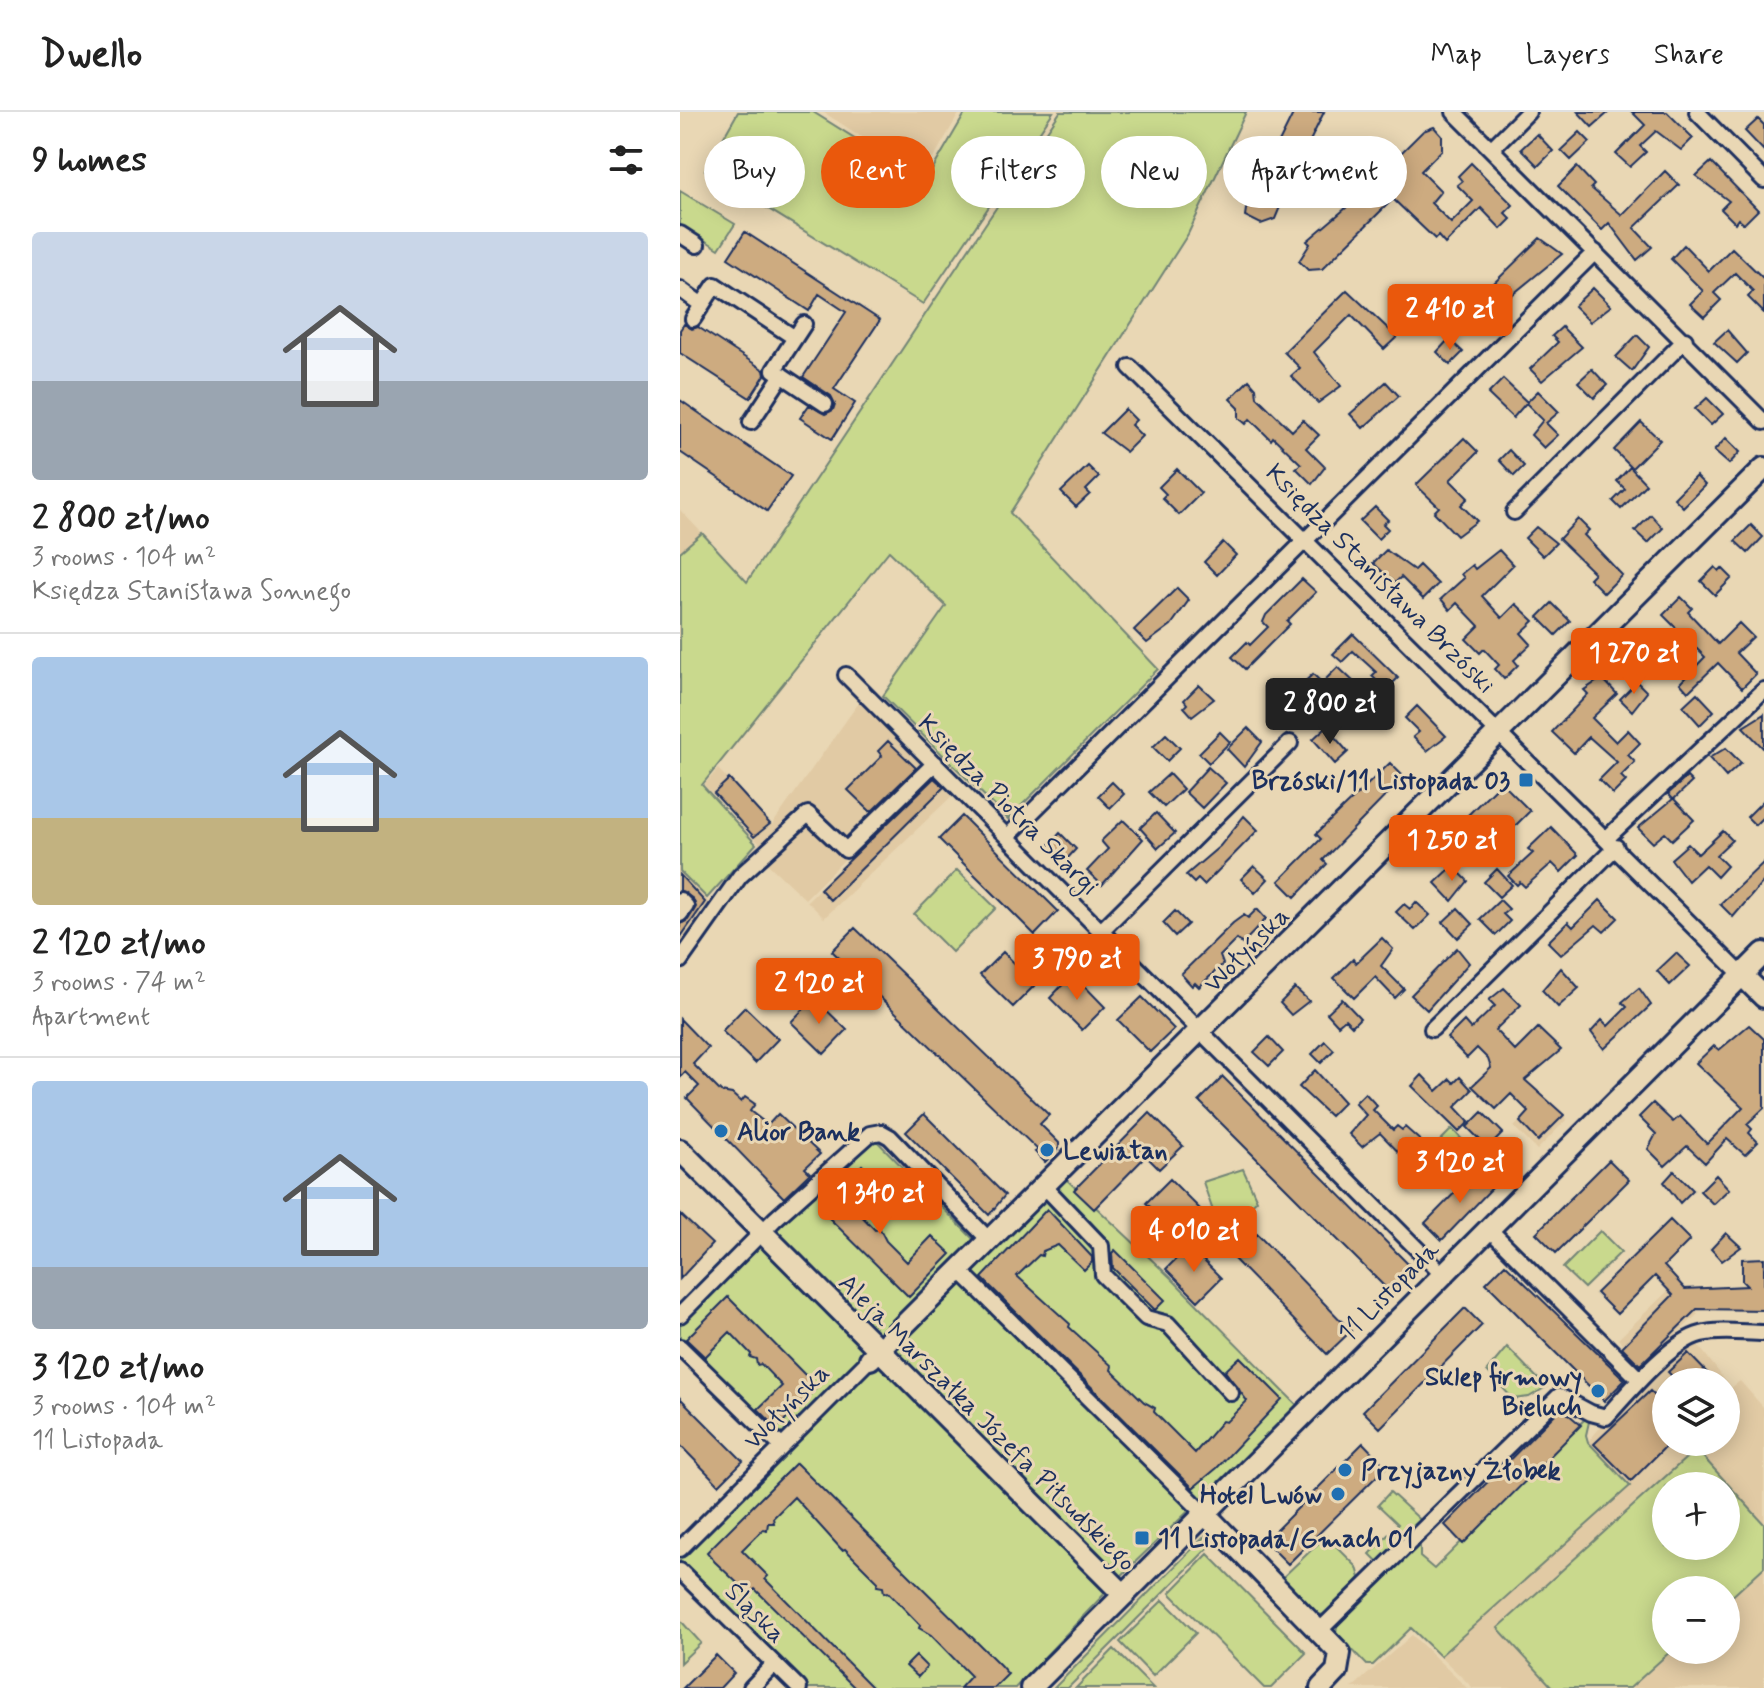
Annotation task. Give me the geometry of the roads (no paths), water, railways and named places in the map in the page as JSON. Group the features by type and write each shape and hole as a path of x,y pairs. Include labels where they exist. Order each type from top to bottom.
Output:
{"street":[{"path":"1454,112 1764,422"},
{"path":"1492,148 1528,112"},
{"path":"1697,112 1764,180"},
{"path":"680,234 697,245"},
{"path":"1008,836 1595,252"},
{"path":"693,319 715,285 795,338"},
{"path":"680,289 702,305"},
{"path":"804,324 774,370 825,404"},
{"path":"1514,512 1685,340"},
{"name":"Księdza Stanisława Brzóski","path":"1130,367 1501,732 1764,997"},
{"path":"751,422 782,375"},
{"name":"Wołyńska","path":"680,1549 1764,468"},
{"name":"Księdza Piotra Skargi","path":"846,675 1442,1274"},
{"path":"1432,1029 1764,690"},
{"path":"1102,930 1290,743"},
{"path":"681,955 740,876 808,814 846,850 935,763"},
{"path":"680,900 686,906 680,914"},
{"name":"11 Listopada","path":"1035,1687 1204,1513 1764,953"},
{"path":"680,1315 757,1237 870,1134 881,1132 989,1240"},
{"name":"Aleja Marszałka Józefa Piłsudskiego","path":"680,1150 757,1237"},
{"name":"Aleja Marszałka Józefa Piłsudskiego","path":"680,1169 757,1237 1120,1599"},
{"path":"1044,1186 1101,1246 1103,1275 1146,1318 1168,1324 1231,1393"},
{"path":"1488,1228 1640,1380"},
{"path":"959,1270 1340,1653 1341,1662 1321,1688"},
{"path":"1320,1630 1559,1396 1606,1417 1640,1380 1690,1337 1704,1333 1764,1333"},
{"path":"680,1347 782,1447"},
{"name":"Śląska","path":"680,1571 799,1688"},
{"path":"751,1688 774,1664"}],"place":[{"name":"Brzóski/11 Listopada 03","path":"1526,780"},
{"name":"Alior Bank","path":"721,1131"},
{"name":"Lewiatan","path":"1047,1150"},
{"name":"Sklep firmowy Bieluch","path":"1598,1391"},
{"name":"Przyjazny Żłobek","path":"1345,1470"},
{"name":"Hotel Lwów","path":"1338,1494"},
{"name":"11 Listopada/Gmach 01","path":"1142,1538"}]}
